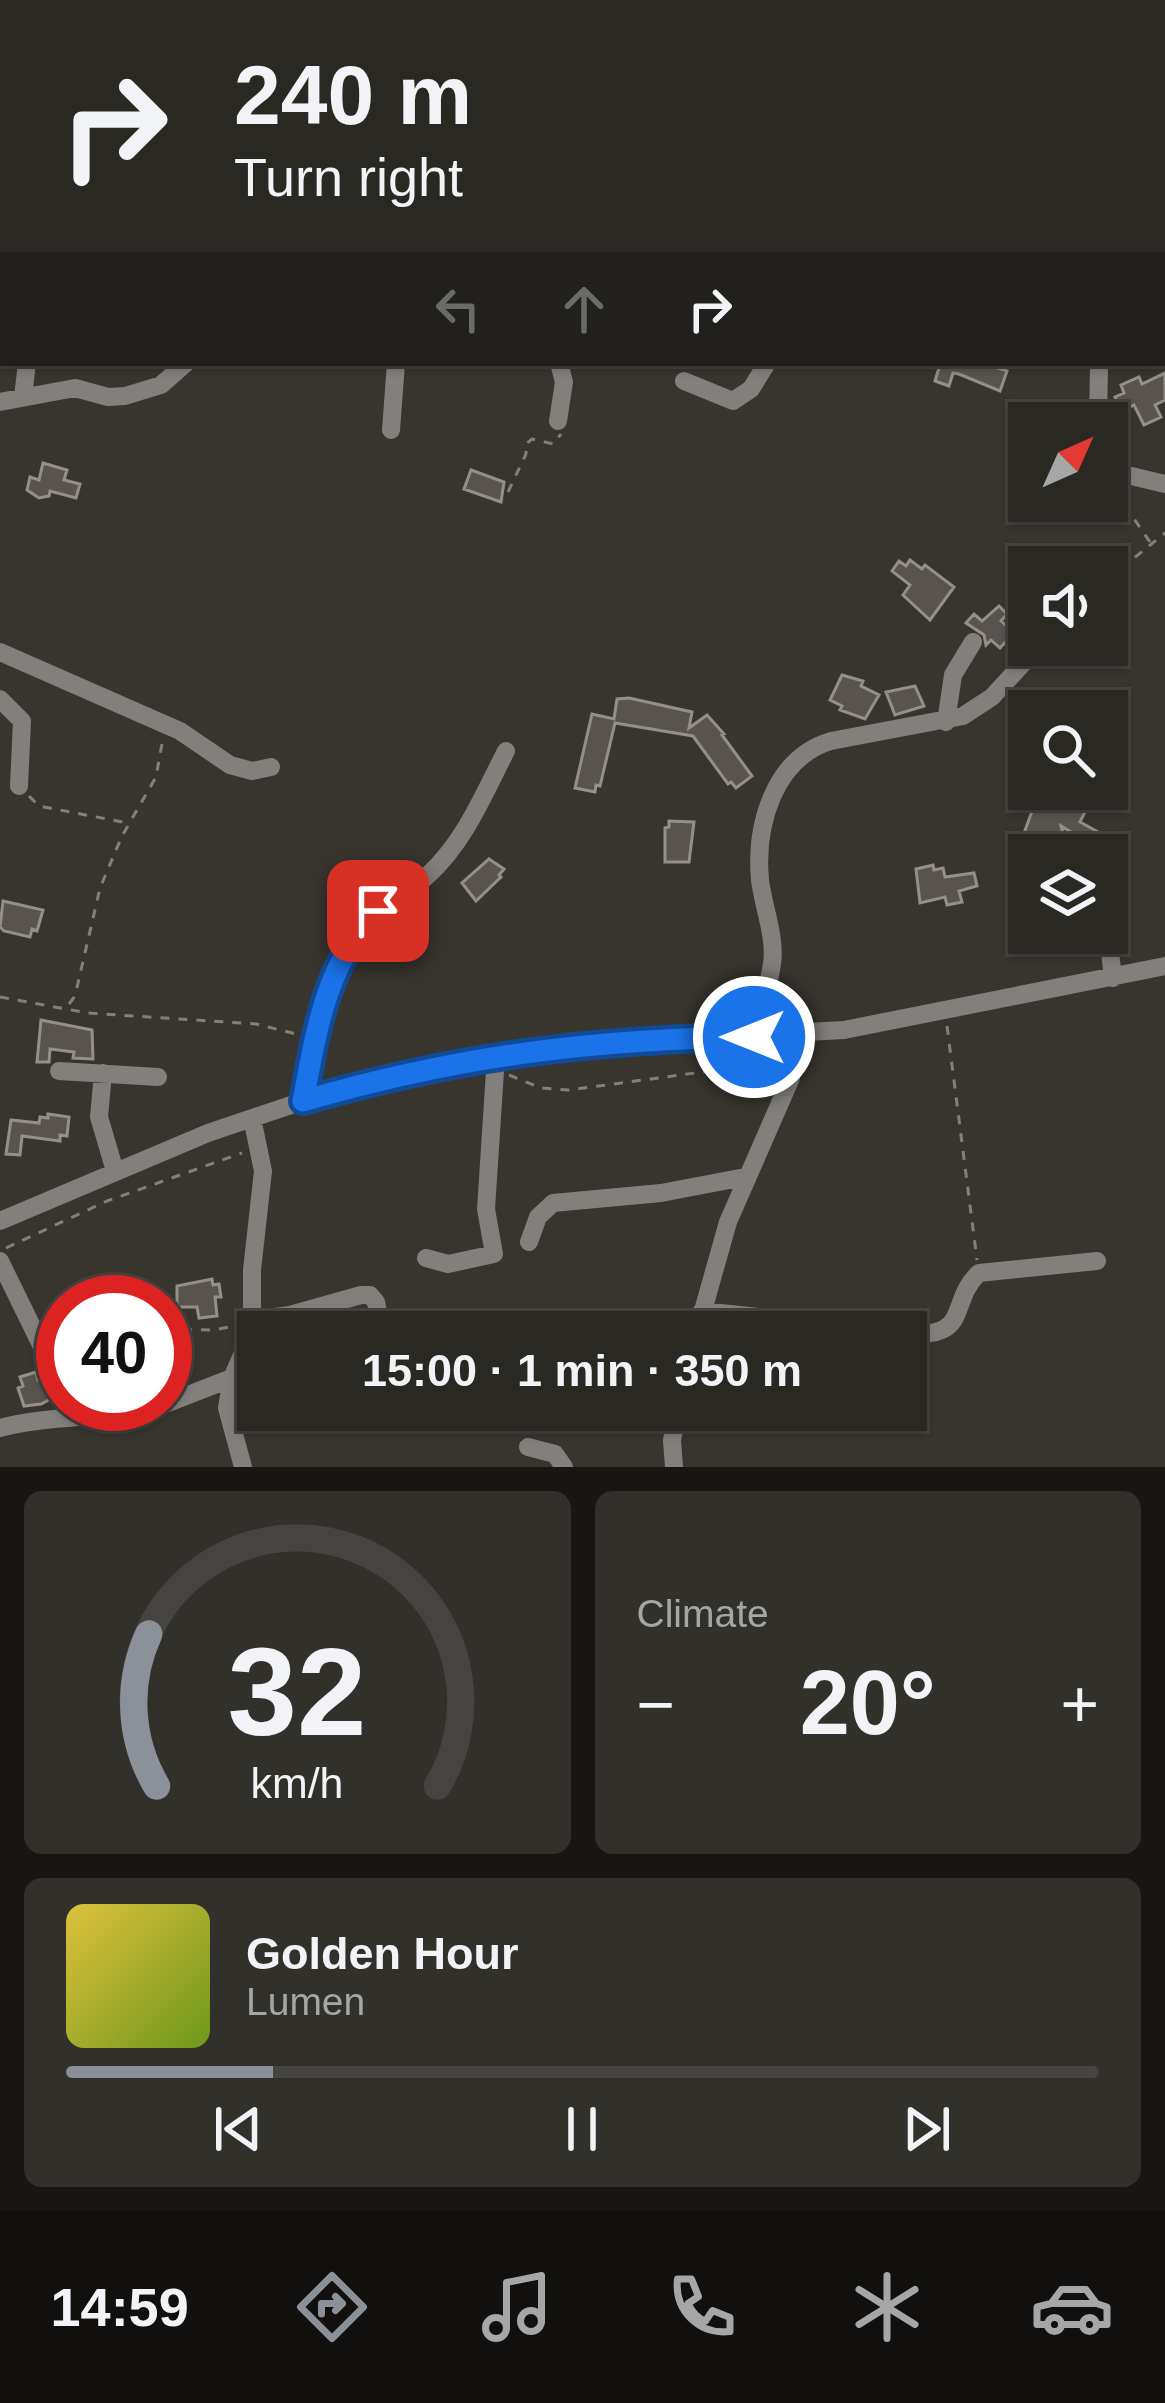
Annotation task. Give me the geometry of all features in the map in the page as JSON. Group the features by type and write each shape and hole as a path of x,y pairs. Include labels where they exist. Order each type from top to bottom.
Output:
{"street":[{"path":"23,397 26,366"},
{"path":"0,402 75,388 108,397 125,396 161,385 183,366"},
{"path":"391,430 396,366"},
{"path":"558,421 564,382 560,366"},
{"path":"684,381 734,401 751,389 765,366"},
{"path":"1098,402 1099,366"},
{"path":"1128,475 1165,484"},
{"path":"946,722 953,675 973,642"},
{"path":"0,652 167,725 230,765 252,772 271,767"},
{"path":"754,1037 772,963 760,850 779,783 800,754 812,747 857,734 946,722 978,709 1020,666"},
{"path":"0,699 22,721 20,785"},
{"path":"303,1101 315,1037 344,951 378,911 428,876 469,824 506,751"},
{"path":"1110,954 1113,978"},
{"path":"1,1217 252,1118 389,1077 621,1040 791,1036 944,1012 1165,967"},
{"path":"702,1311 745,1177 791,1078 791,1036"},
{"path":"426,1258 448,1264 494,1254 486,1209 496,1063"},
{"path":"59,1071 158,1077"},
{"path":"103,1073 99,1118 116,1172"},
{"path":"252,1118 263,1171 252,1311"},
{"path":"530,1242 538,1217 554,1203 745,1177"},
{"path":"0,1261 36,1335"},
{"path":"927,1335 944,1329 961,1312 967,1284 979,1273 1097,1262"},
{"path":"309,1311 370,1295 378,1311"},
{"path":"237,1371 232,1378 229,1423 243,1467"},
{"path":"192,1394 232,1378"},
{"path":"0,1428 36,1419"},
{"path":"674,1431 674,1467"},
{"path":"528,1447 555,1454 564,1467"}],"path":[{"path":"508,492 526,444 532,439 553,444 560,440 558,421"},
{"path":"1128,509 1152,544"},
{"path":"1128,563 1165,533"},
{"path":"68,1006 75,996 100,888 155,777 167,725"},
{"path":"20,785 39,806 130,824"},
{"path":"0,997 88,1013 256,1024 315,1037"},
{"path":"944,1012 979,1273"},
{"path":"496,1063 541,1088 568,1090 731,1071 794,1058"},
{"path":"0,1250 106,1202 261,1146"},
{"path":"192,1330 237,1325"}],"building":[{"path":"935,366 992,366 1007,371 1000,391 953,373 949,386 935,381 939,368"},
{"path":"1165,373 1165,400 1155,405 1161,417 1144,425 1134,405 1128,408 1128,402 1118,402 1115,397 1124,393 1121,385 1139,377 1142,384"},
{"path":"43,463 67,470 64,480 80,484 76,498 50,491 49,496 39,498 27,490 30,477 39,480"},
{"path":"471,470 504,482 501,502 464,489"},
{"path":"910,560 954,587 930,620 903,595 910,585 892,571 899,561 906,566"},
{"path":"999,606 1007,614 1001,621 1008,627 1008,639 1000,648 991,640 986,645 984,635 966,623 974,614 982,621"},
{"path":"842,675 863,681 861,686 879,695 865,719 840,710 842,706 830,700"},
{"path":"915,686 924,706 895,715 886,692"},
{"path":"617,699 692,712 689,728 707,715 752,776 736,788 728,784 693,736 615,723 600,786 596,785 595,792 575,788 592,714 614,719"},
{"path":"1033,810 1086,810 1080,822 1100,833 1074,834 1061,826 1063,834 1024,833"},
{"path":"669,821 694,822 689,862 665,862"},
{"path":"489,859 504,869 476,901 462,883"},
{"path":"933,865 934,870 943,868 945,877 974,873 977,886 959,891 962,902 947,905 945,897 920,903 916,869"},
{"path":"3,901 43,910 37,931 32,929 30,937 4,931 0,927"},
{"path":"41,1020 92,1030 93,1059 50,1049 49,1062 37,1062"},
{"path":"48,1114 69,1117 67,1136 60,1135 60,1141 22,1136 20,1155 6,1154 11,1120 39,1123"},
{"path":"212,1279 213,1285 219,1284 217,1316 199,1318 197,1307 192,1307 192,1283"},
{"path":"36,1372 36,1405 24,1406 20,1377"}],"route":[{"path":"378,911 344,951 315,1037 303,1101 423,1069 556,1046 754,1037"}]}
